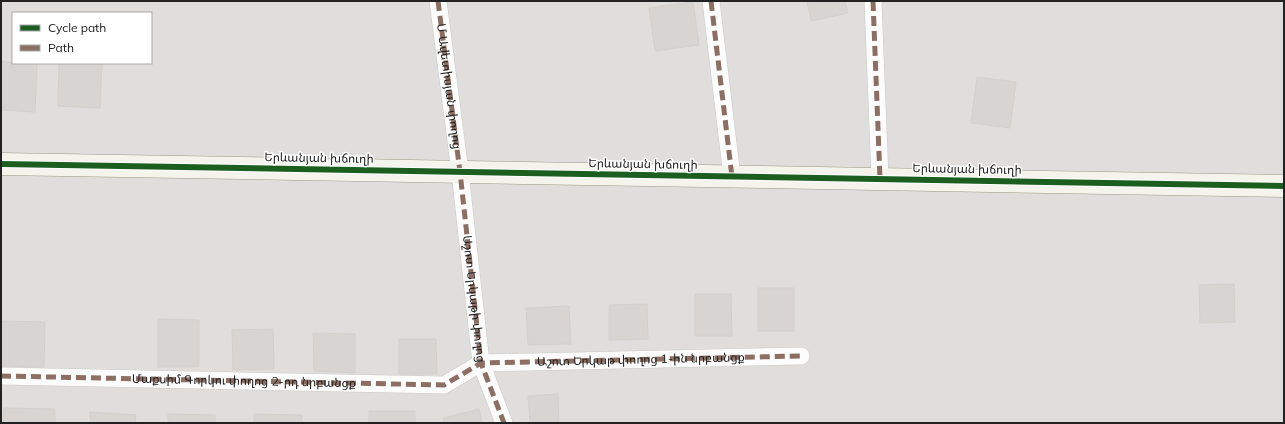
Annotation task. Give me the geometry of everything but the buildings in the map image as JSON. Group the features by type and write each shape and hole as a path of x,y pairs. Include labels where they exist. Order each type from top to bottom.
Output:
{"street":[{"name":"Մ Ավետիսյան փողոց","path":"438,1 460,172"},
{"path":"711,1 732,177"},
{"path":"873,1 880,178"},
{"name":"Երևանյան խճուղի","path":"1,164 1284,186"},
{"name":"Աշոտ Երկաթի փողոց","path":"460,172 481,362 504,423"},
{"name":"Աշոտ Երկաթ փողոց 1-ին նրբանցք","path":"481,362 801,356"},
{"name":"Մաքսիմ Գորկու փողոց 2-րդ նրբանցք","path":"1,376 444,385 481,362"}],"shaded area":[{"path":"1,1 1284,1 1284,423 1,423"}],"marked path":[{"path":"438,1 460,172 481,363 504,423"},
{"path":"711,1 732,177"},
{"path":"873,1 880,179"},
{"path":"1,376 444,385 481,363 801,356"}],"cycle path":[{"path":"1,164 1284,186"}]}
